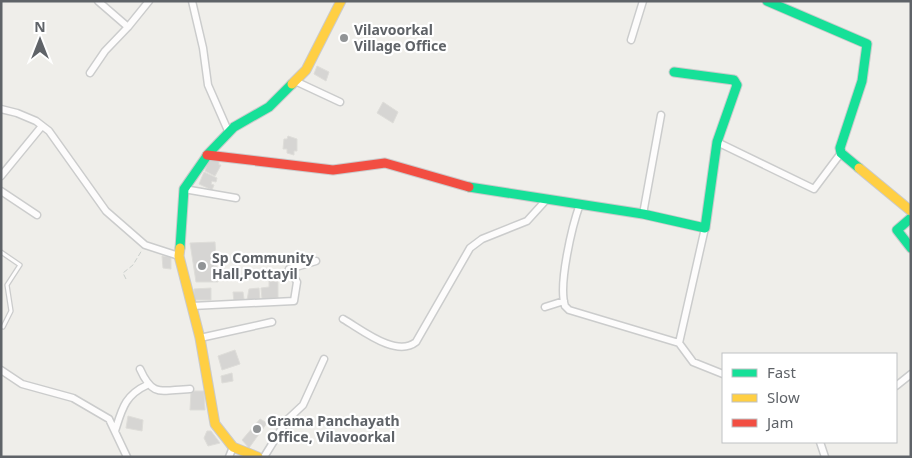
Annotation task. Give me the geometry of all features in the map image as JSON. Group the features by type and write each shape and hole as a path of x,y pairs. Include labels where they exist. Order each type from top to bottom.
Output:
{"street":[{"path":"98,1 128,27"},
{"path":"90,73 105,51 149,1"},
{"path":"192,1 203,48 208,85 229,133"},
{"path":"258,457 233,447 215,424 200,338 179,256 184,188 207,155 229,133 269,107 306,70 341,1"},
{"path":"631,40 643,1"},
{"path":"767,1 860,39 867,44 862,81 840,148 841,154 911,211"},
{"path":"674,72 734,80 737,85 717,142 705,228 679,343"},
{"path":"295,81 340,102"},
{"path":"1,109 17,112 49,131 106,211 145,245 179,256"},
{"path":"643,214 661,115"},
{"path":"1,176 42,126"},
{"path":"717,142 814,189 841,154"},
{"path":"207,155 333,170 385,163 460,186 643,214 705,228"},
{"path":"184,188 236,198"},
{"path":"1,191 37,215"},
{"path":"343,319 385,342 402,347 410,347 416,342 437,301 470,248 482,239 527,221 546,200"},
{"path":"580,204 573,223 567,252 564,301 569,310 679,343 693,362 722,374"},
{"path":"911,218 897,230 911,248"},
{"path":"192,306 294,301 297,282 290,270 316,262"},
{"path":"544,307 564,301"},
{"path":"200,338 272,322"},
{"path":"264,457 287,420 304,406 324,359"},
{"path":"140,369 147,385 155,390 190,389"},
{"path":"1,370 22,384 73,398 110,419 127,457"},
{"path":"897,385 911,374"},
{"path":"115,431 121,411 133,392 147,385"},
{"path":"820,443 825,457"},
{"path":"229,457 233,447"}],"lane":[{"path":"1,252 20,265 8,285 11,310 4,328"}],"path":[{"path":"126,279 123,273 132,265 145,245"}],"building":[{"path":"317,66 329,72 326,81 314,74"},
{"path":"383,102 398,112 393,123 377,113"},
{"path":"288,136 297,139 297,151 294,151 294,155 287,153 287,149 283,149 284,139 287,139"},
{"path":"212,158 219,160 219,165 221,165 215,176 205,171 208,162"},
{"path":"204,172 217,178 216,182 212,181 211,184 214,185 212,190 199,184"},
{"path":"215,242 218,282 196,282 190,243"},
{"path":"162,256 171,257 171,269 163,268"},
{"path":"269,281 278,282 278,298 262,299 261,288 269,287"},
{"path":"211,288 211,300 194,300 194,289"},
{"path":"259,288 260,300 247,300 249,289"},
{"path":"233,292 243,292 244,299 242,302 234,302"},
{"path":"235,350 240,364 222,370 218,356"},
{"path":"232,373 233,381 222,383 221,376"},
{"path":"191,391 204,391 205,410 190,410"},
{"path":"128,416 143,420 142,431 126,428"},
{"name":"Grama Panchayath Office, Vilavoorkal","path":"260,419 267,423 249,448 242,440"},
{"path":"207,431 211,431 220,443 208,446 204,438"}],"traffic: fast":[{"path":"767,1 867,44 862,81 840,148 841,153 859,168"},
{"path":"469,187 643,214 705,228 717,142 737,85 734,80 674,72"},
{"path":"180,248 184,189 209,153 234,127 269,107 292,84"},
{"path":"911,218 897,230 911,248"}],"traffic: slow":[{"path":"292,84 306,70 341,1"},
{"path":"859,168 911,211"},
{"path":"180,248 179,256 200,338 215,424 233,447 258,457"}],"traffic: jam":[{"path":"207,155 333,170 385,163 469,187"}],"place":[{"name":"Vilavoorkal Village Office","path":"344,38"},
{"name":"Sp Community Hall,Pottayil","path":"202,266"},
{"name":"Grama Panchayath Office, Vilavoorkal","path":"257,429"}]}
